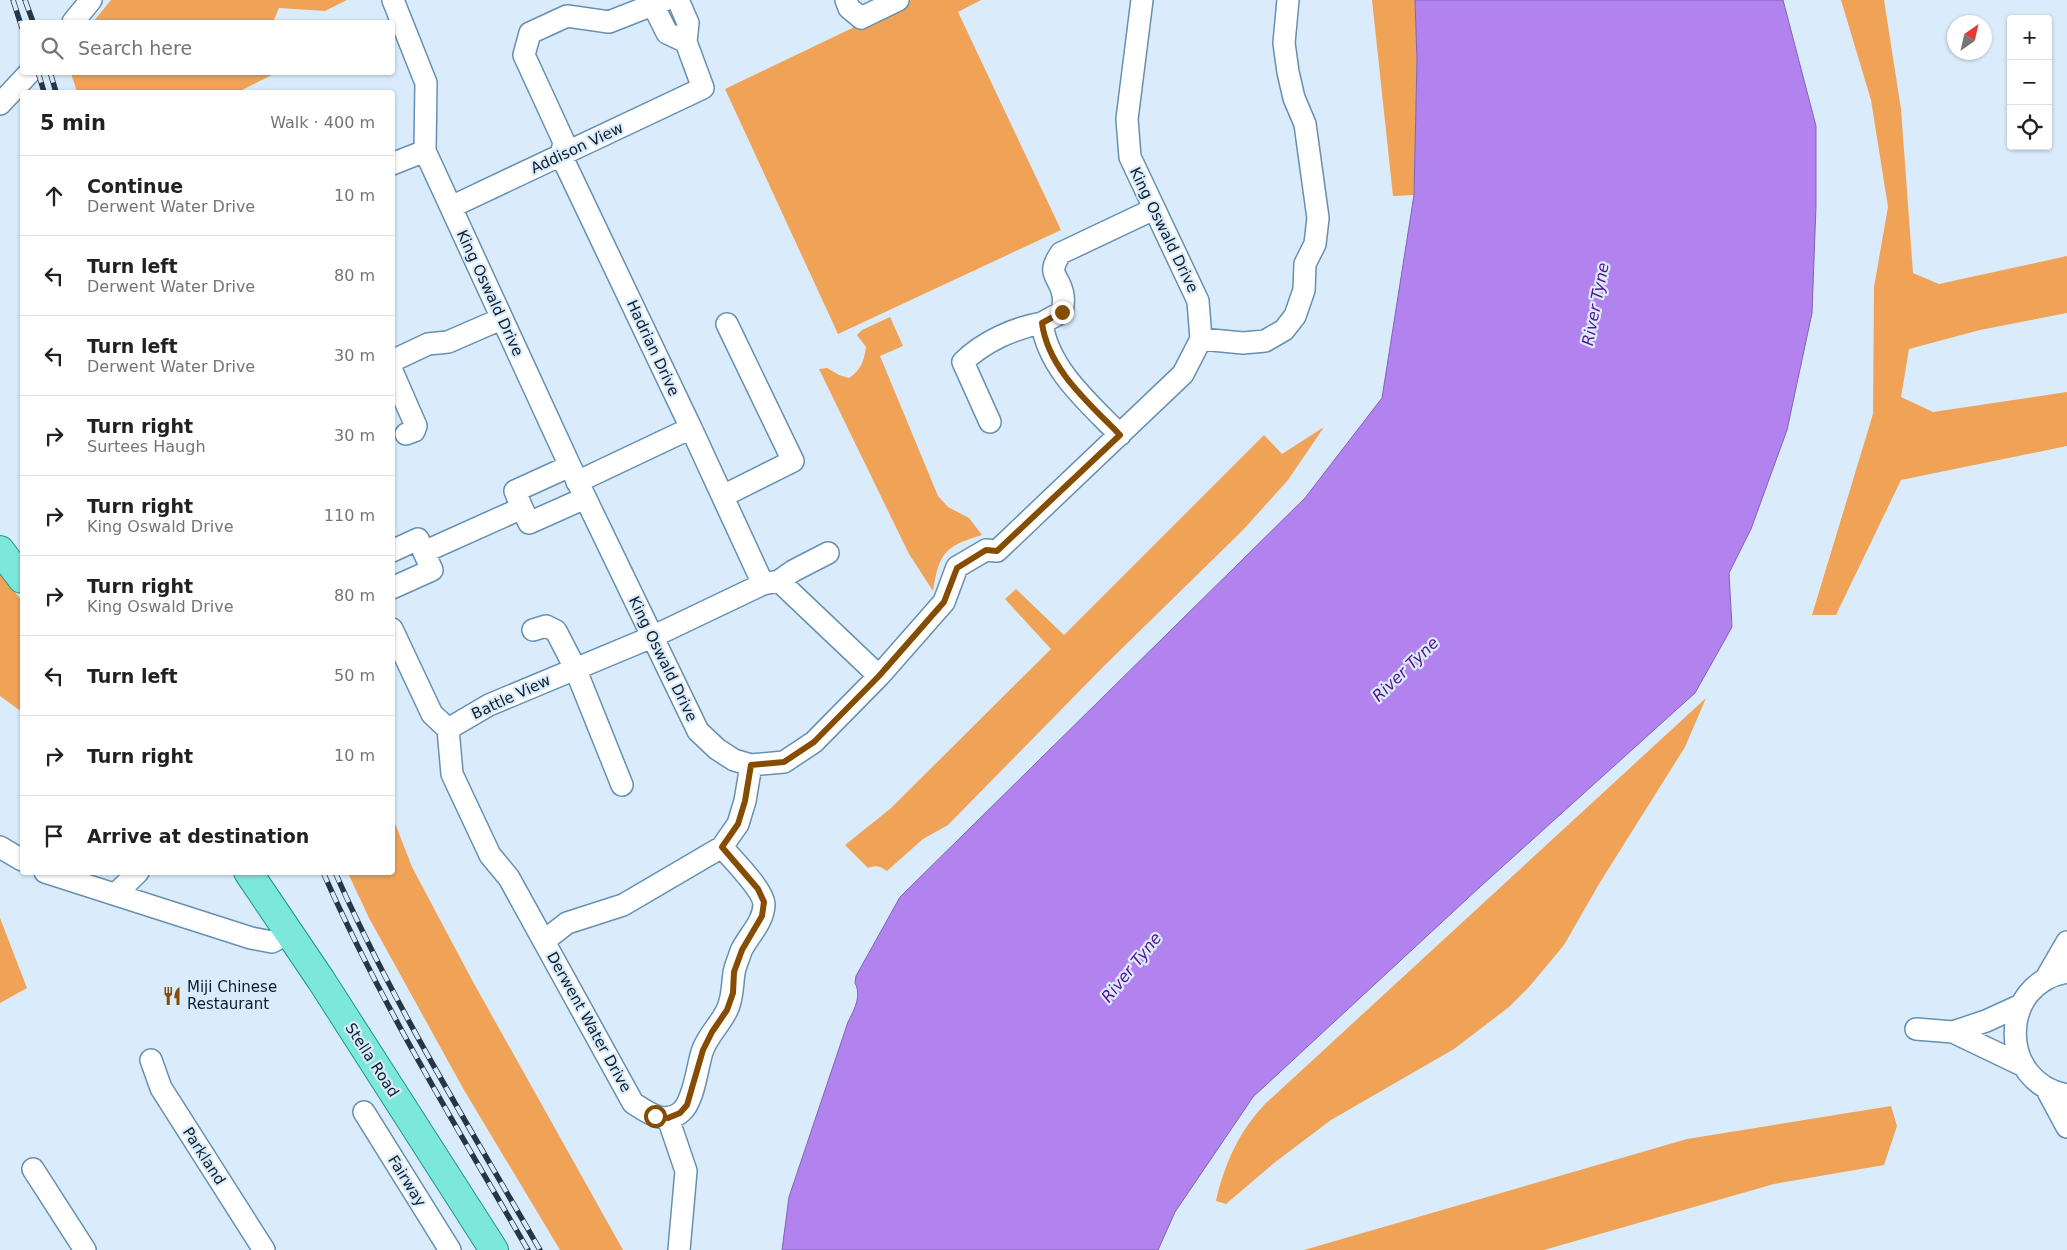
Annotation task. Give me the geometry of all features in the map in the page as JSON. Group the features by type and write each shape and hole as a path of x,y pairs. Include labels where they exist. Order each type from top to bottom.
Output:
{"main road":[{"path":"0,550 20,576"},
{"name":"Stella Road","path":"250,875 494,1250"}],"street":[{"path":"75,20 91,0"},
{"name":"King Oswald Drive","path":"393,0 426,83 425,151 577,482 698,731 717,749 734,760 751,765 784,762 814,742 879,676 944,602 957,568 986,550 997,551 1184,374 1201,339 1198,302 1130,157 1127,119 1142,0"},
{"path":"561,155 564,142 524,55 530,33 566,16 609,22 659,3 667,33 686,42 688,23 678,0"},
{"path":"846,0 850,8 861,18 898,0"},
{"path":"1201,339 1243,343 1265,341 1284,330 1295,316 1304,290 1305,264 1315,244 1318,218 1305,124 1294,98 1284,43 1288,0"},
{"name":"Addison View","path":"451,207 703,88 686,42"},
{"path":"0,104 27,75"},
{"path":"395,163 425,151"},
{"name":"Hadrian Drive","path":"561,155 723,496 771,582"},
{"path":"990,422 963,362 975,350 1025,326 1042,323 1062,312 1063,295 1055,278 1054,264 1061,253 1154,209"},
{"path":"395,360 428,344 448,342 501,319"},
{"path":"1042,323 1044,337 1059,368 1085,400 1120,435"},
{"path":"723,496 794,461 727,324"},
{"path":"395,378 416,426 414,431 406,434"},
{"path":"577,482 514,491 529,523 577,482 691,428"},
{"path":"424,552 522,508"},
{"path":"395,550 418,539 432,570 395,587"},
{"name":"Battle View","path":"448,729 490,705 652,637 771,582 828,553"},
{"path":"771,582 879,676"},
{"path":"533,630 546,626 556,631 575,668 622,785"},
{"path":"395,635 432,714 448,729"},
{"name":"Derwent Water Drive","path":"448,729 452,774 490,855 509,878 633,1103 655,1116 668,1118"},
{"path":"544,941 567,923 623,904 722,847 738,824 745,801 751,765"},
{"path":"0,847 20,859"},
{"path":"679,1250 686,1171 668,1118 680,1113 687,1105 703,1050 712,1032 727,1010 733,993 734,972 742,950 762,916 764,902 758,889 722,847"},
{"path":"55,875 263,941 272,942 289,933"},
{"path":"116,894 135,875"},
{"path":"2045,980 2067,942"},
{"path":"2067,972 2045,980 2036,987 2022,1005 2014,1033 2018,1054 2024,1066 2046,1088 2067,1127"},
{"path":"1953,1032 1986,1021 2022,1005"},
{"path":"1916,1029 1953,1032 2024,1066"},
{"name":"Parkland","path":"152,1060 161,1088 264,1250"},
{"path":"2046,1088 2067,1095"},
{"name":"Fairway","path":"364,1112 450,1250"},
{"path":"33,1169 85,1250"}],"shaded area":[{"path":"111,0 347,0 325,11 279,8 274,20 95,20"},
{"path":"911,0 981,0 958,12 1061,230 838,334 725,89"},
{"path":"1372,0 1415,0 1417,60 1414,195 1393,196"},
{"path":"1841,0 1884,0 1901,109 1913,273 1939,284 2067,256 2067,313 1980,330 1909,349 1901,397 1933,412 2067,392 2067,446 1901,480 1836,615 1812,615 1873,414 1874,287 1888,207 1871,100"},
{"path":"72,75 272,75 242,90 76,90"},
{"path":"890,317 903,346 880,356 938,496 948,507 969,518 982,535 960,543 946,553 941,559 933,591 909,554 819,369 827,368 849,378 863,361 866,347 857,335 862,330"},
{"path":"1324,427 1288,480 1243,530 1104,666 948,825 923,839 887,871 878,866 868,868 845,845 890,809 1051,649 1005,599 1016,589 1064,635 1264,435 1282,454"},
{"path":"0,573 20,598 20,711 0,696"},
{"path":"1706,698 1685,747 1599,884 1564,945 1529,987 1509,1007 1454,1049 1331,1120 1274,1163 1226,1204 1216,1201 1223,1174 1240,1137 1265,1104"},
{"path":"395,823 412,867 472,980 623,1250 560,1250 464,1090 369,918 349,875 395,875"},
{"path":"0,918 27,988 0,1003"},
{"path":"1891,1106 1897,1126 1884,1165 1774,1184 1544,1250 1304,1250 1687,1139"}],"water":[{"name":"River Tyne","path":"1415,0 1783,0 1816,126 1816,206 1812,313 1787,430 1751,529 1729,573 1732,627 1695,693 1481,886 1253,1097 1175,1212 1158,1250 782,1250 789,1197 848,1022 853,1013 858,993 855,983 856,976 900,897 1305,498 1382,398 1414,195 1417,60"}],"railway":[{"path":"13,0 20,22"},
{"path":"25,0 32,20"},
{"path":"39,75 43,90"},
{"path":"51,75 55,90"},
{"path":"324,875 394,1017 528,1250"},
{"path":"336,875 407,1017 540,1250"}],"place":[{"name":"Miji Chinese Restaurant","path":"172,996"}],"route":[{"path":"655,1116 668,1118 680,1113 687,1105 703,1050 712,1032 727,1010 733,993 734,972 742,950 762,916 764,902 758,889 722,847 738,824 745,801 751,765 784,762 814,742 879,676 944,602 957,568 986,550 997,551 1120,435 1085,400 1059,368 1044,337 1042,323 1062,312"}]}
